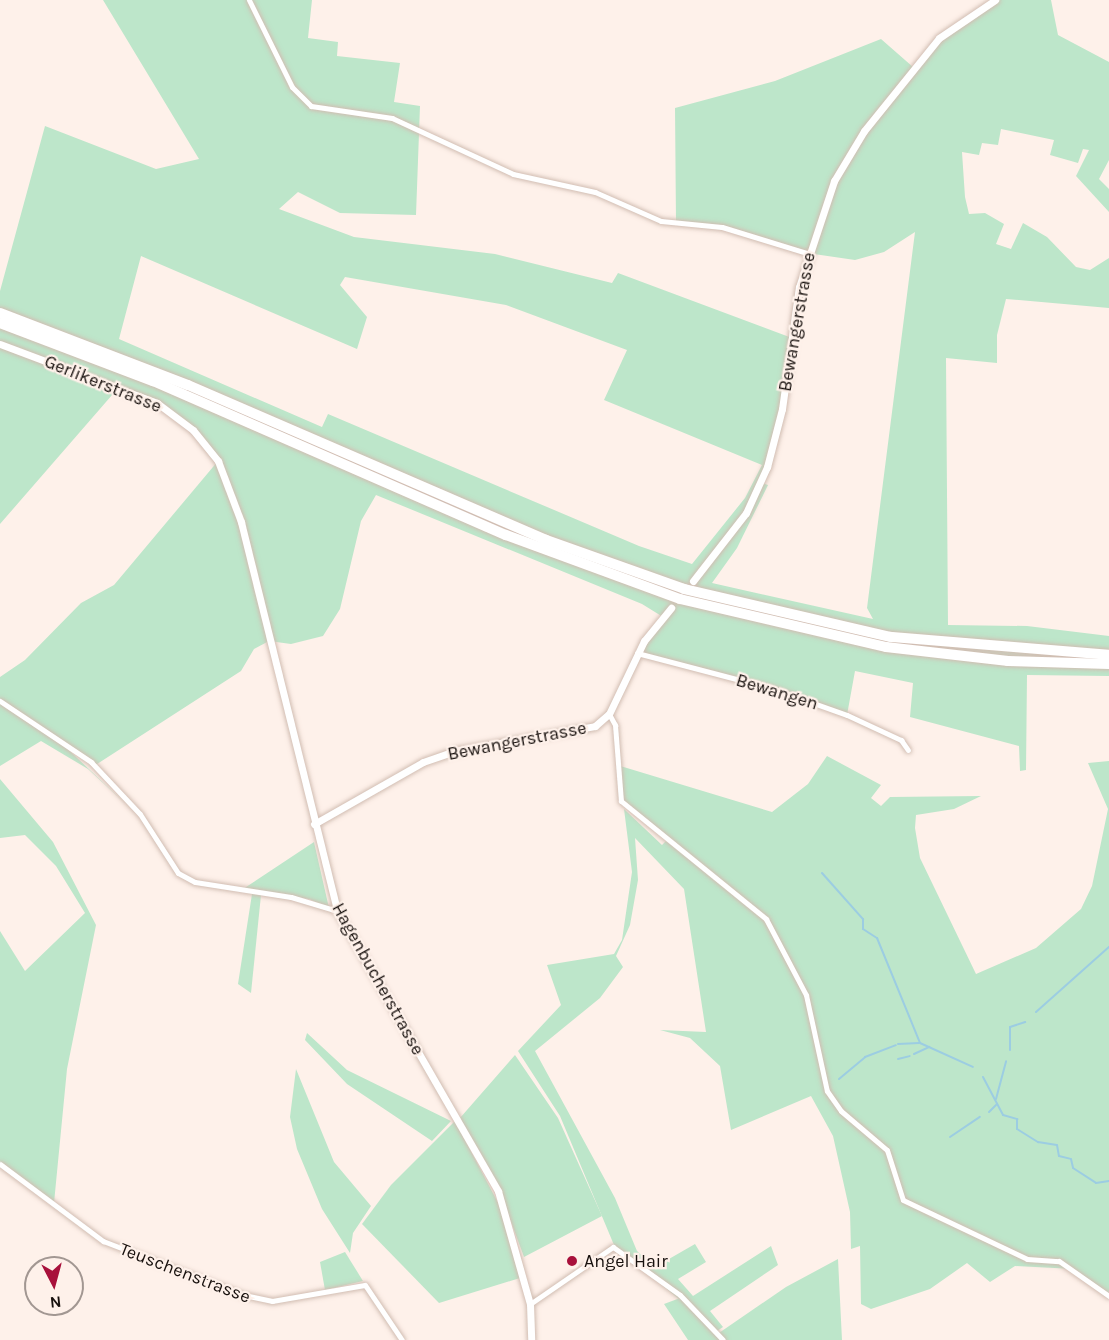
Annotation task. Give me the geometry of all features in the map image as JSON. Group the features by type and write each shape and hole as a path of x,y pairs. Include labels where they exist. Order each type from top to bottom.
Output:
{"highway":[{"path":"0,313 188,385 537,537 684,590 891,637 997,650 1109,654"},
{"path":"0,323 161,384 506,535 690,602 886,647 1008,661 1109,664"}],"street":[{"path":"249,0 292,87 311,106 392,118 513,174 595,192 662,221 722,227 807,253"},
{"name":"Bewangerstrasse","path":"693,581 746,513 770,459 807,253 834,181 864,131 939,38 995,0"},
{"name":"Gerlikerstrasse","path":"0,344 157,403 193,430 219,464"},
{"name":"Hagenbucherstrasse","path":"219,464 241,522 337,911 498,1191 530,1304 531,1340"},
{"name":"Bewangerstrasse","path":"314,824 423,762 484,744 578,732 609,714 637,653 671,608"},
{"name":"Bewangen","path":"637,653 826,707 901,740 908,750"},
{"path":"0,701 91,762 140,814 178,873 195,882 337,911"},
{"path":"609,714 615,725 621,801 766,919 806,995 827,1091 841,1111 887,1150 898,1193 1027,1259 1059,1261 1109,1296"},
{"name":"Teuschenstrasse","path":"0,1164 103,1241 258,1300 365,1285 402,1340"},
{"path":"530,1304 613,1247 680,1295 723,1340"}],"green space":[{"path":"103,0 312,0 308,38 338,42 337,56 400,63 394,102 420,106 416,215 340,213 298,192 279,209 354,237 495,254 612,283 618,273 792,338 782,409 762,483 768,485 737,548 712,583 873,619 867,608 915,232 884,252 855,260 807,253 722,227 676,223 675,108 775,81 881,39 913,67 939,38 995,0 1051,0 1058,35 1109,62 1109,160 1099,179 1109,189 1109,212 1076,176 1089,150 1083,149 1078,163 1050,155 1054,140 1001,129 998,145 982,143 979,155 962,152 965,197 969,214 985,213 1004,224 996,244 1011,249 1023,223 1047,237 1076,267 1090,270 1109,258 1109,308 1006,299 997,335 997,363 946,358 948,625 1027,626 1109,636 1109,676 1027,675 1026,770 1020,771 1019,746 910,717 913,683 855,671 847,715 774,689 637,653 663,617 642,604 376,495 361,521 340,609 323,636 291,644 269,641 254,649 241,671 94,766 55,737 130,808 88,769 41,741 0,766 0,677 25,660 81,603 114,585 218,461 176,415 119,387 0,524 0,291 45,126 156,169 199,159","holes":["141,256 357,349 367,317 340,285 345,277 506,305 627,350 604,400 762,465 745,498 692,564 639,546 328,414 322,427 119,339"]},
{"path":"827,756 881,785 871,798 881,806 890,797 981,796 954,809 916,815 915,828 920,858 976,974 1036,948 1081,909 1092,886 1108,809 1088,763 1109,761 1109,1296 1074,1269 1015,1266 990,1282 967,1263 930,1289 871,1309 861,1304 860,1246 851,1249 850,1212 833,1136 811,1096 731,1130 720,1066 690,1038 660,1030 706,1032 684,889 635,838 638,880 630,925 616,956 623,967 600,998 535,1051 615,1198 637,1251 655,1267 695,1244 706,1262 678,1279 693,1296 771,1246 778,1265 710,1311 723,1327 717,1331 614,1245 560,1116 518,1051 561,1005 547,965 614,954 622,940 632,872 624,809 662,845 666,841 683,855 621,801 617,765 772,812 808,784"},
{"path":"0,779 53,842 96,925 67,1069 54,1203 0,1163 0,931 25,971 85,913 56,866 25,835 0,838"},
{"path":"314,842 329,908 309,899 243,889"},
{"path":"252,894 261,895 251,993 238,984"},
{"path":"307,1033 347,1070 451,1121 432,1141 347,1084 305,1040"},
{"path":"515,1055 558,1118 602,1216 524,1257 499,1189 460,1118"},
{"path":"296,1069 334,1162 371,1206 353,1233 350,1253 322,1209 297,1149 290,1117"},
{"path":"455,1121 505,1216 520,1278 439,1303 362,1224 391,1185"},
{"path":"345,1252 363,1281 325,1290 320,1262"},
{"path":"838,1259 842,1340 688,1340 664,1304 680,1298 716,1335 786,1287"}],"waterway":[{"path":"822,873 863,919 863,929 877,938 920,1043 973,1067"},
{"path":"1036,1012 1109,947"},
{"path":"1010,1050 1010,1027 1025,1022"},
{"path":"898,1044 919,1043"},
{"path":"839,1079 865,1057 896,1045"},
{"path":"914,1054 929,1047"},
{"path":"898,1059 910,1056"},
{"path":"996,1099 1006,1061"},
{"path":"983,1077 1003,1115 1017,1119 1017,1129 1038,1142 1057,1145 1059,1156 1071,1159 1073,1168 1096,1183 1109,1181"},
{"path":"989,1112 997,1104"},
{"path":"950,1137 980,1117"}],"place":[{"name":"Angel Hair","path":"572,1261"}]}
